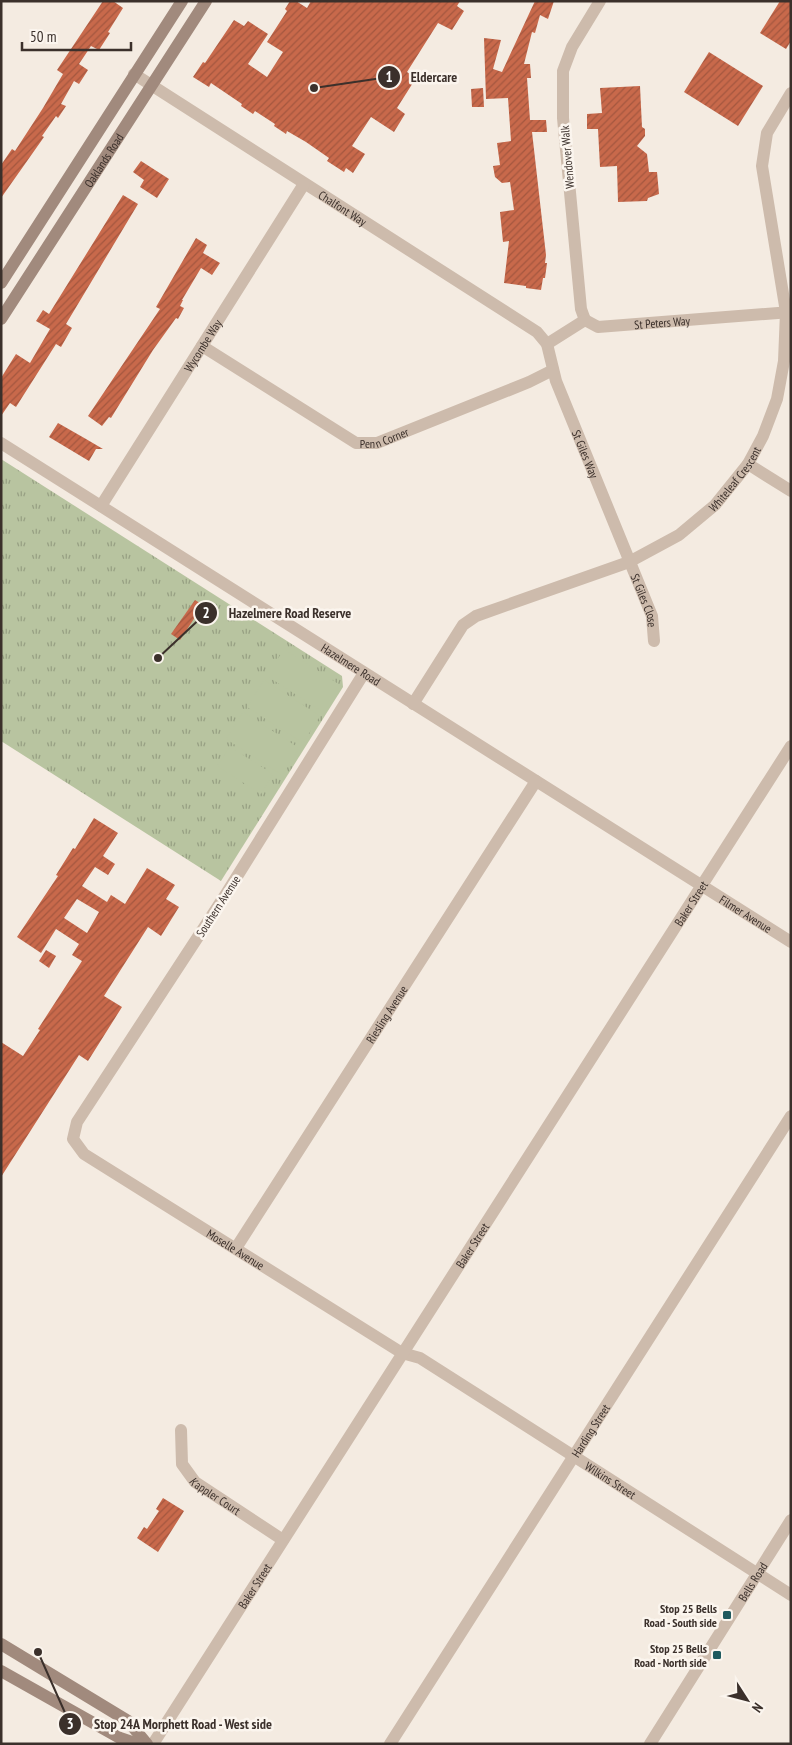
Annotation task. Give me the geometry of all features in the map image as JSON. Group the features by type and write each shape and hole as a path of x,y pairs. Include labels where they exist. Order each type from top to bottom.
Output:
{"main road":[{"name":"Oaklands Road","path":"1,283 182,1"},
{"name":"Oaklands Road","path":"1,319 206,1"},
{"path":"1,1644 128,1721 147,1744"},
{"path":"1,1671 120,1738 138,1744"}],"street":[{"name":"Wendover Walk","path":"585,320 581,310 563,118 563,71 572,47 600,1"},
{"name":"Chalfont Way","path":"134,74 537,332 547,344"},
{"name":"Whiteleaf Crescent","path":"413,704 463,624 476,616 629,562 679,535 715,505 748,464 763,436 777,399 784,361 788,312 762,166 767,133 791,93"},
{"name":"Wycombe Way","path":"101,506 304,184"},
{"name":"St Peters Way","path":"585,320 598,327 788,312"},
{"path":"547,344 585,320"},
{"name":"St Giles Way","path":"547,344 556,382 629,562"},
{"name":"Penn Corner","path":"202,346 356,443 377,443 529,382 553,370"},
{"name":"Hazelmere Road","path":"1,442 702,885"},
{"path":"748,464 791,491"},
{"name":"St Giles Close","path":"629,562 652,616 654,641"},
{"name":"Southern Avenue","path":"74,1139 77,1122 226,894 364,673"},
{"name":"Baker Street","path":"153,1744 791,746"},
{"name":"Riesling Avenue","path":"236,1248 536,781"},
{"name":"Filmer Avenue","path":"702,885 791,942"},
{"name":"Harding Street","path":"390,1744 791,1116"},
{"name":"Moselle Avenue","path":"74,1139 84,1154 402,1354"},
{"name":"Wilkins Street","path":"402,1354 420,1358 791,1595"},
{"name":"Kappler Court","path":"181,1430 182,1464 195,1482 283,1540"},
{"name":"Bells Road","path":"650,1744 791,1520"}],"green space":[{"path":"1,459 342,676 343,687 221,881 1,741"},
{"path":"284,649 340,685 323,712 267,676"},
{"path":"264,680 320,716 303,743 247,707"},
{"path":"243,712 299,748 282,775 226,739"},
{"path":"230,747 273,774 261,794 217,766"}],"building":[{"path":"103,1 113,1 123,8 99,50 91,46 79,64 88,70 79,84 74,81 61,104 66,106 58,118 56,116 42,136 44,137 1,198 1,165 12,149 15,151 43,108 63,74 57,70"},
{"path":"290,1 296,1 307,8 311,1 460,1 457,6 464,11 452,30 438,23 407,72 416,78 397,108 405,114 394,132 371,117 352,146 365,154 353,173 346,168 344,172 327,161 329,158 306,142 287,131 286,134 255,111 253,114 241,106 242,104 211,83 209,87 193,77 203,62 205,63 234,20 244,26 248,21 268,34 248,64 267,77 283,52 267,42 287,11 285,9"},
{"path":"535,1 554,1 548,19 540,15 535,33 532,32 524,64 530,64 531,78 527,78 530,120 546,120 547,132 532,132 546,255 545,263 547,263 541,290 504,283 509,241 503,242 500,212 514,210 510,182 502,183 495,177 493,166 500,165 497,143 511,141 508,98 486,99 484,38 501,40 493,69 502,72"},
{"path":"780,1 791,1 791,41 786,49 760,33"},
{"path":"709,52 763,86 738,126 684,92"},
{"path":"640,86 642,127 645,129 645,136 637,146 647,154 649,172 657,172 659,194 648,198 647,201 618,202 617,166 600,167 598,129 587,129 587,114 602,113 600,88"},
{"path":"483,88 484,107 472,107 471,89"},
{"path":"141,161 169,179 157,198 140,187 144,180 133,172"},
{"path":"123,195 138,204 66,324 72,328 61,347 56,344 16,407 10,403 1,416 1,378 16,354 30,363 50,329 36,321 43,310 49,314"},
{"path":"196,238 207,245 203,253 220,263 212,275 201,268 182,300 180,306 184,308 178,319 176,318 153,350 111,418 109,417 102,426 88,416 160,309 156,307"},
{"path":"58,423 103,449 96,449 89,461 49,437"},
{"path":"195,600 203,605 180,640 171,634"},
{"path":"94,818 118,833 103,856 115,864 108,875 95,867 82,886 107,902 111,895 125,904 147,868 175,885 166,899 179,907 161,936 148,927 104,996 122,1007 88,1061 79,1055 1,1177 1,1042 23,1056 40,1030 38,1029 82,961 72,955 79,944 56,929 41,953 17,937 58,876 56,875 73,848 75,849","holes":["77,899 99,912 87,933 64,918"]},
{"path":"46,950 56,956 49,968 39,961"},
{"path":"163,1498 184,1511 158,1552 137,1538 144,1527 147,1529 159,1511 156,1509"}],"place":[{"name":"Eldercare","path":"314,88"},
{"name":"Hazelmere Road Reserve","path":"158,658"},
{"name":"Stop 25 Bells Road - South side","path":"727,1615"},
{"name":"Stop 24A Morphett Road - West side","path":"38,1652"},
{"name":"Stop 25 Bells Road - North side","path":"717,1655"}]}
